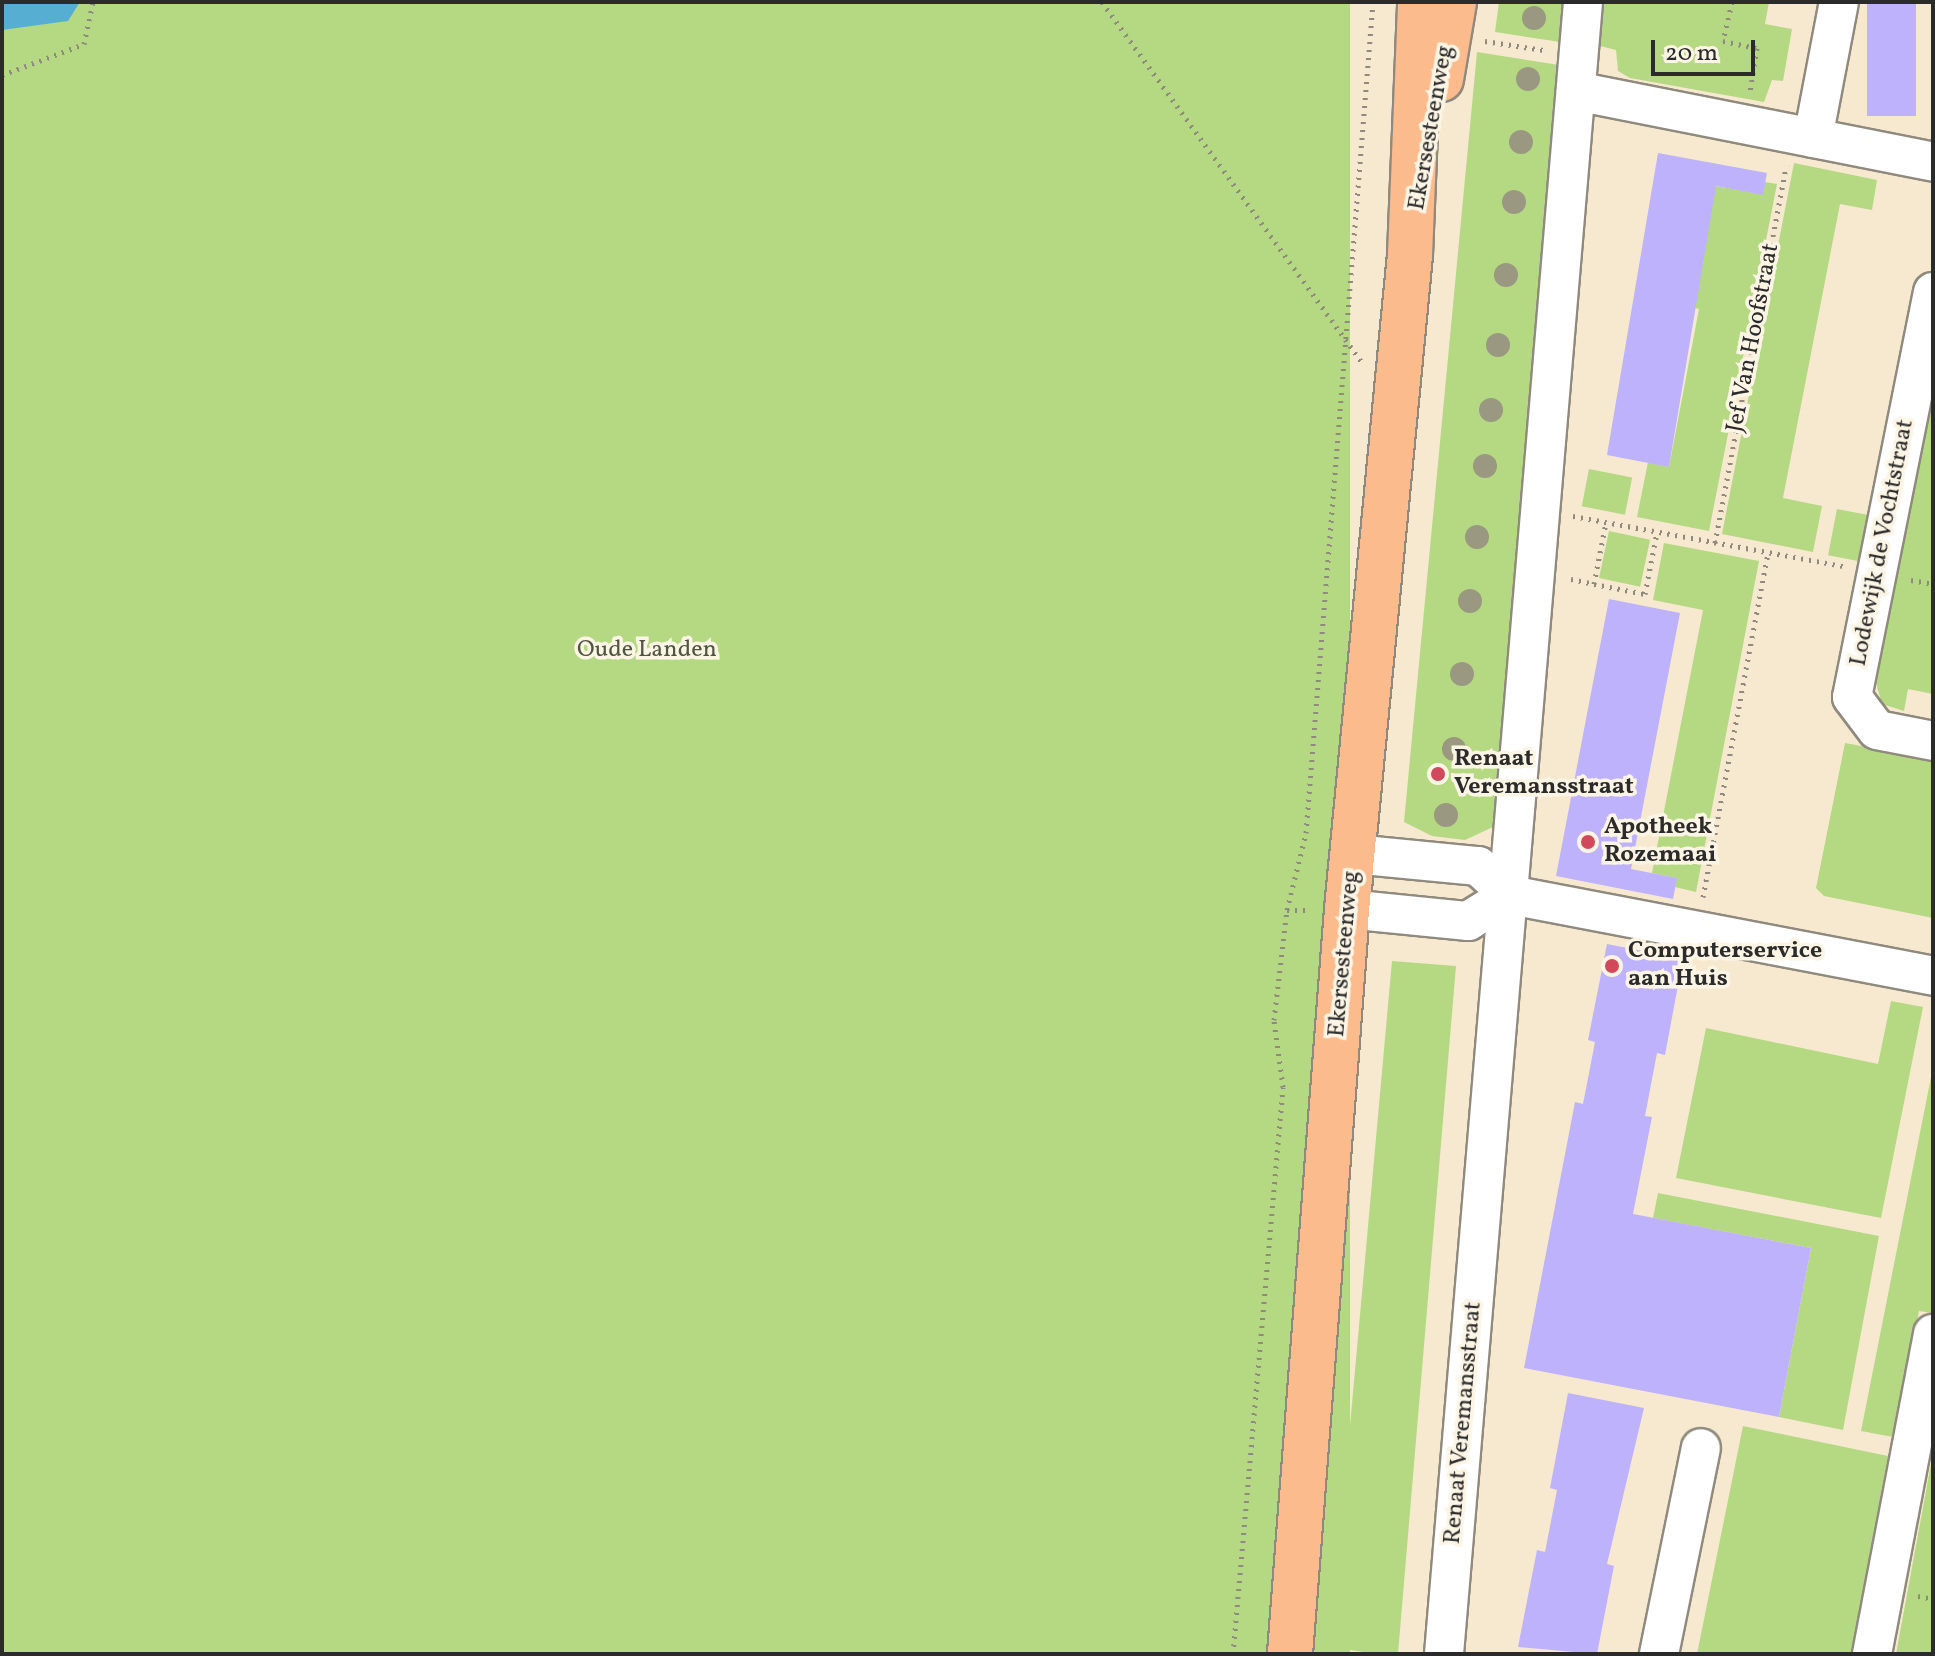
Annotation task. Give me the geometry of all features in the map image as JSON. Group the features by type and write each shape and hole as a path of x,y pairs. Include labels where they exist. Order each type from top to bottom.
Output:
{"main road":[{"name":"Ekersesteenweg","path":"1290,1654 1347,909 1410,255 1420,2"},
{"name":"Ekersesteenweg","path":"1410,255 1470,15"}],"street":[{"name":"Renaat Veremansstraat","path":"1444,1654 1583,2"},
{"path":"1803,136 1839,2"},
{"path":"1578,74 1744,125 1933,162"},
{"name":"Lodewijk de Vochtstraat","path":"1933,292 1852,697 1877,730 1933,741"},
{"path":"1353,854 1478,866 1510,895 1933,976"},
{"path":"1347,909 1468,921 1510,895"},
{"path":"1872,1654 1933,1334"},
{"path":"1659,1654 1701,1448"}],"path":[{"path":"2,75 84,44 93,2"},
{"path":"1102,2 1344,340 1397,405"},
{"path":"1233,1654 1283,1087 1274,1020 1287,910 1306,833 1373,2"},
{"path":"1732,2 1723,41 1757,48 1744,125"},
{"path":"1470,15 1484,41 1578,74"},
{"name":"Jef Van Hoofstraat","path":"1715,543 1803,136"},
{"path":"1541,510 1933,584"},
{"path":"1594,584 1606,522"},
{"path":"1566,578 1645,594 1657,532"},
{"path":"1696,931 1768,553"}],"green space":[{"name":"Oude Landen","path":"2,2 1350,2 1350,1654 2,1654"},
{"path":"1499,2 1563,2 1560,42 1495,32"},
{"path":"1604,2 1769,2 1765,24 1792,29 1783,81 1772,80 1764,102 1630,78 1618,71 1616,50 1600,46"},
{"path":"1477,52 1559,65 1493,827 1465,840 1432,836 1404,822"},
{"path":"1794,163 1877,180 1872,210 1840,204 1783,498 1822,506 1813,552 1722,534"},
{"path":"1765,182 1777,184 1709,531 1637,517 1648,462 1669,467 1699,309 1692,307 1715,186 1762,194"},
{"path":"1933,393 1933,694 1908,689 1904,711 1882,704 1876,683"},
{"path":"1589,469 1632,477 1625,515 1582,506"},
{"path":"1837,509 1872,516 1863,562 1828,555"},
{"path":"1609,531 1650,540 1640,587 1599,578"},
{"path":"1664,543 1759,561 1696,892 1675,887 1676,878 1652,873 1703,610 1653,600"},
{"path":"1845,743 1933,759 1933,918 1824,896 1816,888"},
{"path":"1392,961 1456,966 1398,1654 1377,1654 1330,1647"},
{"path":"1891,1001 1923,1007 1881,1218 1676,1178 1706,1028 1878,1064"},
{"path":"1933,1067 1933,1313 1919,1311 1893,1437 1861,1431"},
{"path":"1658,1193 1879,1236 1843,1430 1779,1417 1811,1248 1653,1218"},
{"path":"1743,1426 1888,1456 1851,1654 1697,1654"},
{"path":"1933,1453 1933,1654 1896,1654"}],"water":[{"path":"2,2 80,2 68,21 2,30"}],"building":[{"path":"1867,2 1916,2 1916,116 1867,116"},
{"path":"1658,153 1767,173 1763,195 1716,186 1669,467 1607,455"},
{"path":"1609,599 1680,613 1631,869 1677,878 1673,899 1556,876"},
{"path":"1607,944 1683,959 1665,1055 1657,1053 1645,1116 1652,1117 1633,1214 1811,1248 1779,1417 1524,1368 1575,1102 1583,1104 1595,1042 1588,1040"},
{"path":"1568,1393 1644,1408 1607,1564 1614,1566 1597,1654 1518,1647 1537,1550 1545,1552 1557,1490 1550,1488"}],"place":[{"name":"Renaat Veremansstraat","path":"1438,774"},
{"name":"Apotheek Rozemaai","path":"1588,842"},
{"name":"Computerservice aan Huis","path":"1612,966"}]}
